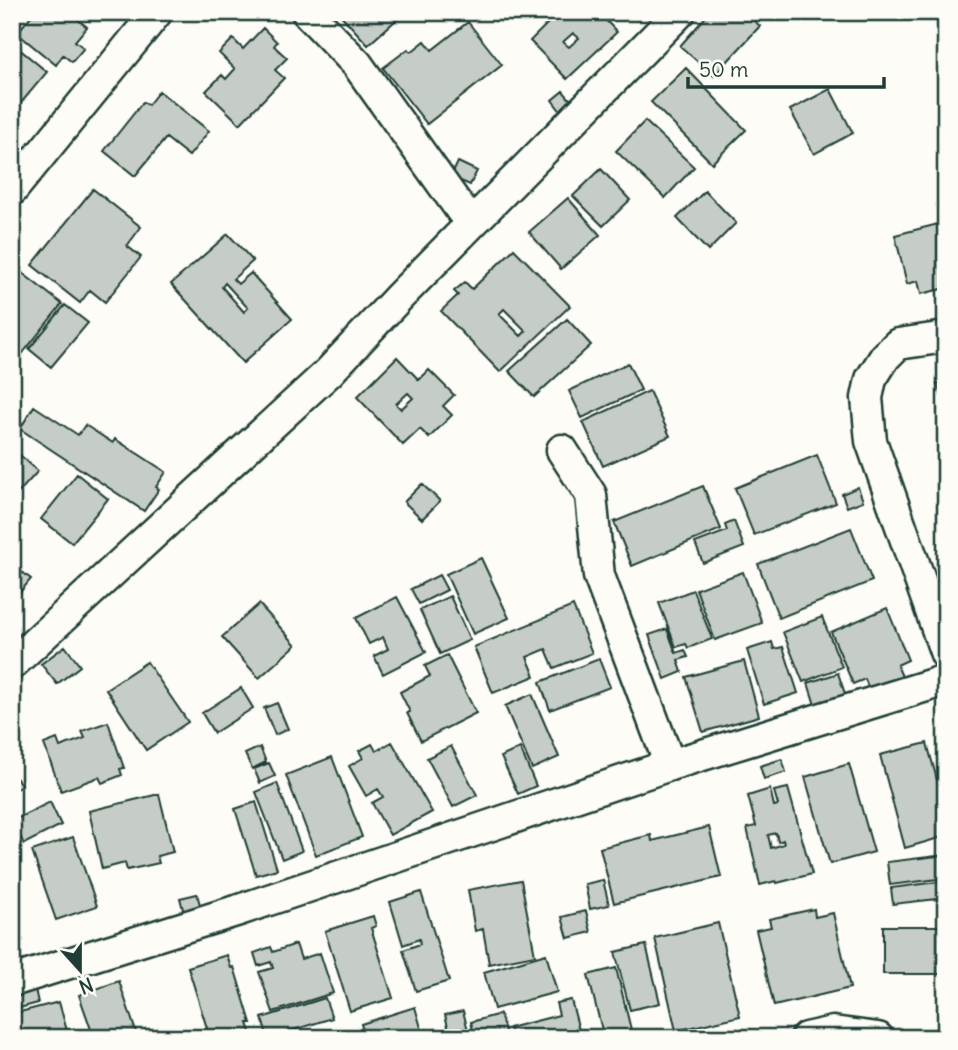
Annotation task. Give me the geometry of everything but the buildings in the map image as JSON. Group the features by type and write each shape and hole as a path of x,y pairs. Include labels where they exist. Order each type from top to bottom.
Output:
{"street":[{"path":"15,182 157,12"},
{"path":"307,12 358,64 471,223"},
{"path":"12,664 329,372 676,14"},
{"path":"945,649 871,441 867,398 871,379 885,357 898,344 946,337"},
{"path":"562,450 591,495 599,576 670,765"},
{"path":"12,981 239,909 670,765 946,680"},
{"path":"807,1038 834,1032 878,1038"}]}
